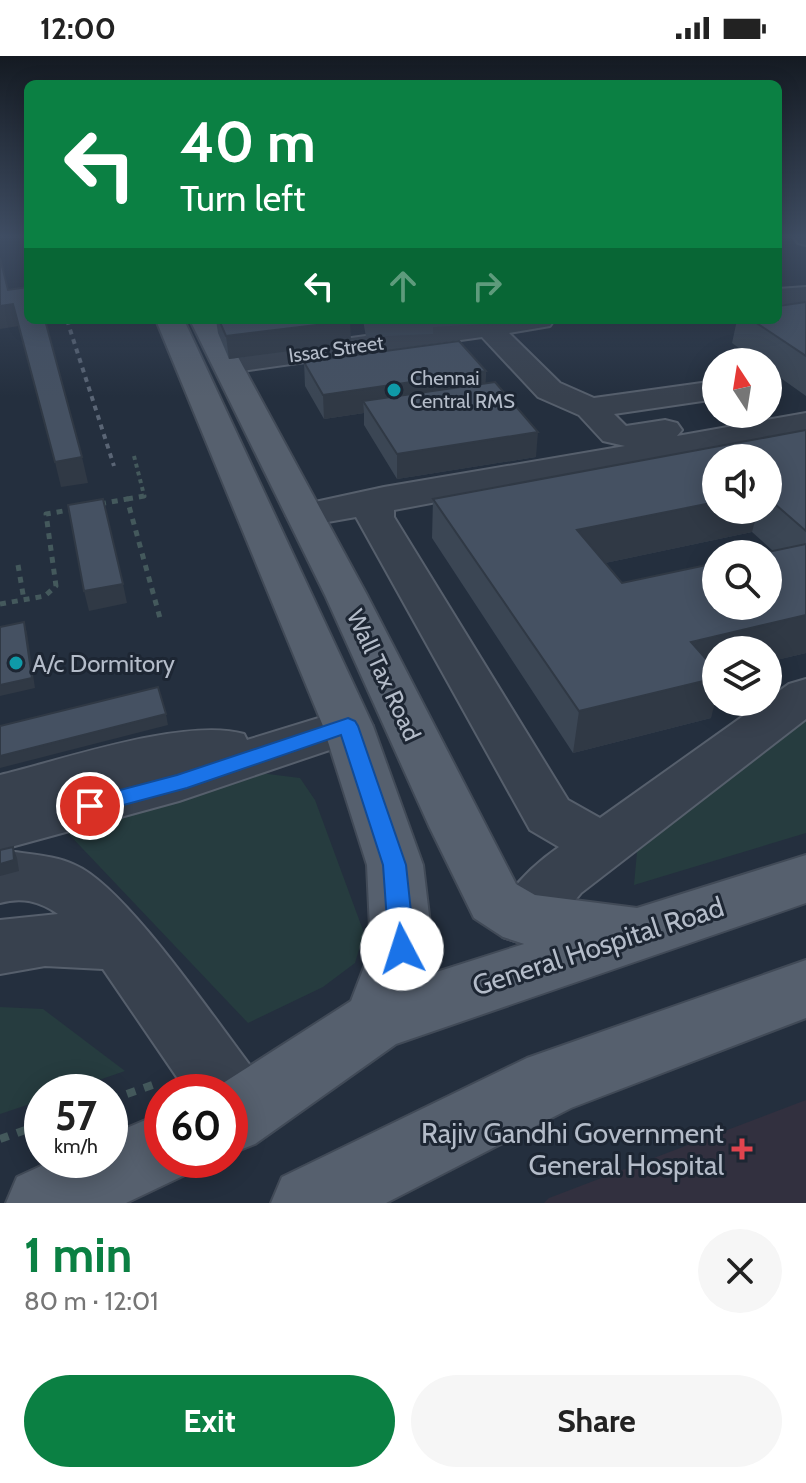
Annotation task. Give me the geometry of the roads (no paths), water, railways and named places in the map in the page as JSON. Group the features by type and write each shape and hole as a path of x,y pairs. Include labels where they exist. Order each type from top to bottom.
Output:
{"main road":[{"name":"Wall Tax Road","path":"210,333 305,515 495,901 524,919 636,934"},
{"path":"210,333 324,732 395,865 402,949 376,1021"},
{"name":"General Hospital Road","path":"248,1096 376,1021 806,879"},
{"path":"308,1203 551,1082 806,989"},
{"path":"43,1203 144,1157"}],"street":[{"path":"782,297 806,295"},
{"name":"Issac Street","path":"210,333 510,324"},
{"path":"488,327 549,390 590,408 615,434 627,436 702,426"},
{"path":"590,408 702,392"},
{"path":"305,515 718,428"},
{"path":"384,498 376,506 375,517 549,815 602,845"},
{"path":"524,919 561,876 806,695"},
{"path":"0,795 159,754 324,732"},
{"path":"0,829 179,782 324,732"},
{"path":"0,879 15,875 57,882 82,899 120,944 211,1074"},
{"path":"0,947 20,941 120,944"}],"railway":[{"path":"68,324 114,466"}],"place":[{"name":"Chennai Central RMS","path":"394,390"},
{"name":"A/c Dormitory","path":"16,663"},
{"name":"Rajiv Gandhi Government General Hospital","path":"742,1149"}]}
